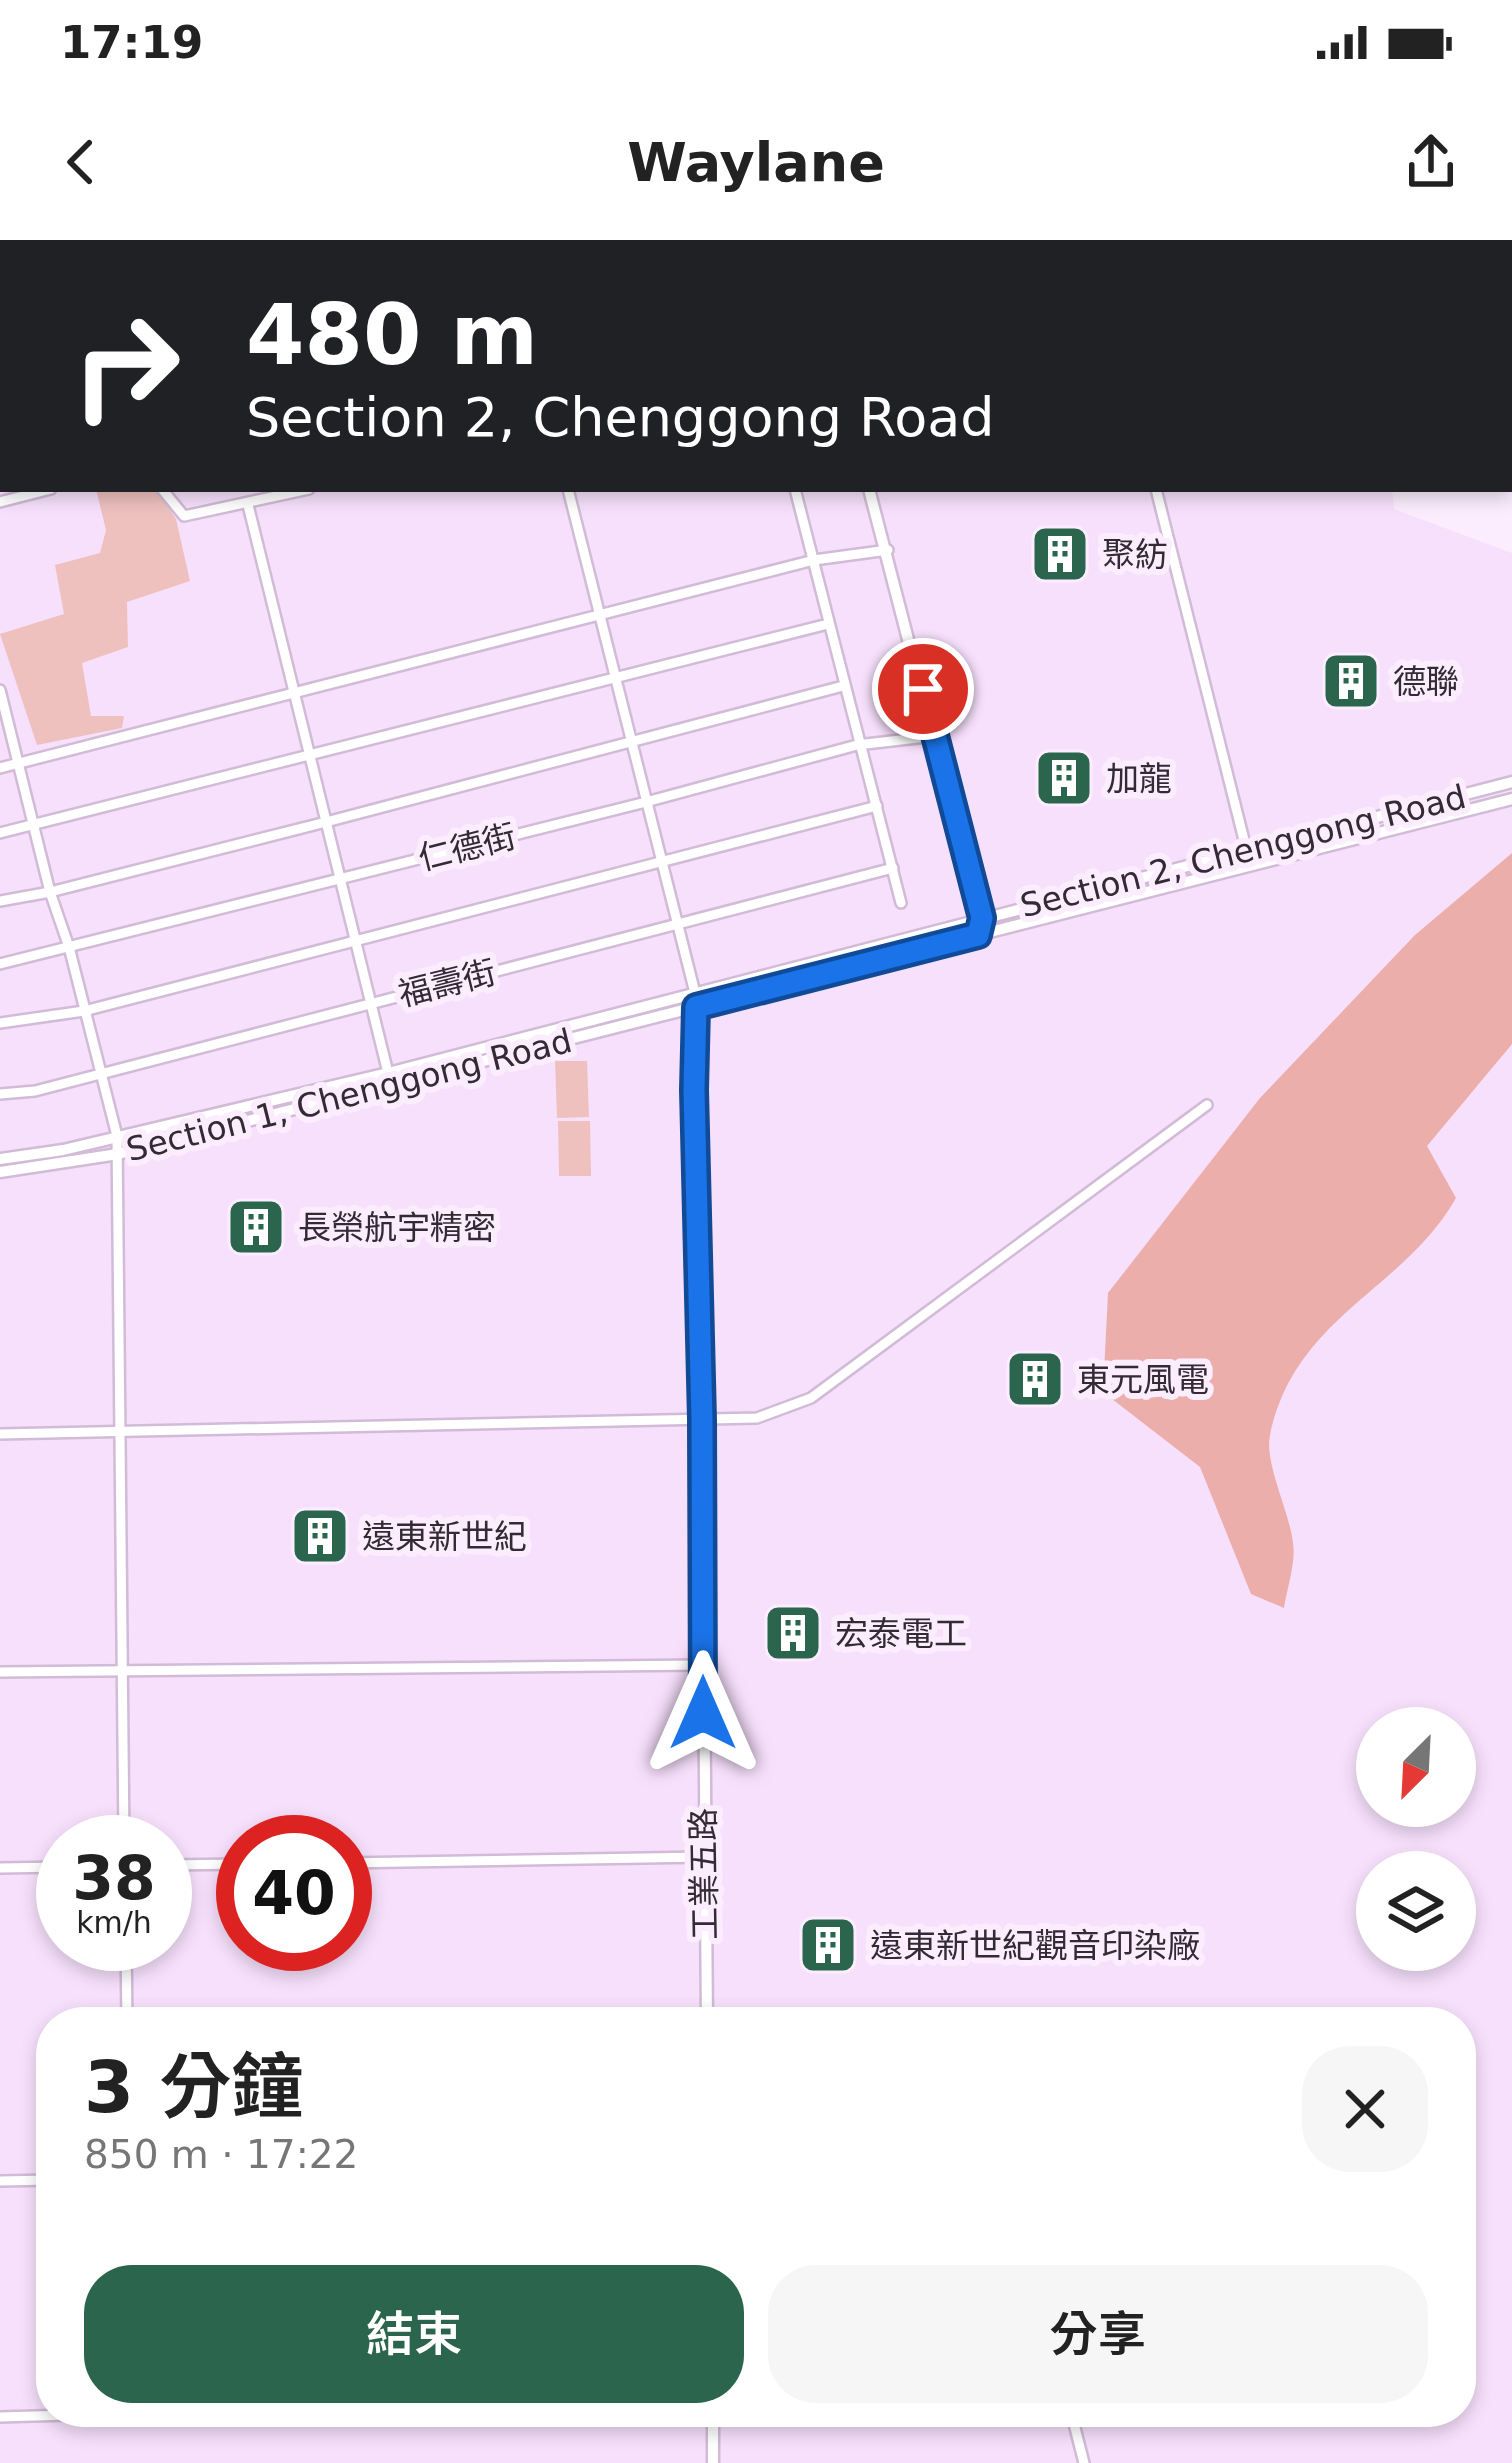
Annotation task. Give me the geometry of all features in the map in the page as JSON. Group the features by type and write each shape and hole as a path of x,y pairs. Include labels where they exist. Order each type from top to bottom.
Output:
{"street":[{"path":"0,502 39,492"},
{"path":"164,492 184,516 299,492"},
{"path":"569,492 695,993"},
{"path":"796,492 901,903"},
{"path":"870,492 982,918 978,935"},
{"path":"1157,492 1250,864"},
{"path":"248,506 389,1079"},
{"path":"0,768 814,560 888,550"},
{"path":"0,833 828,624"},
{"path":"0,901 326,822 843,686"},
{"path":"0,690 117,1136 124,1815"},
{"name":"仁德街","path":"0,964 857,745 935,736"},
{"name":"Section 2, Chenggong Road","path":"695,993 1512,782"},
{"name":"Section 2, Chenggong Road","path":"696,1007 1512,800"},
{"path":"0,1023 84,1011 877,806"},
{"name":"福壽街","path":"0,1094 35,1091 892,868"},
{"name":"工業五路","path":"695,993 707,2007"},
{"name":"Section 1, Chenggong Road","path":"0,1172 118,1154 695,993"},
{"name":"Section 1, Chenggong Road","path":"0,1159 63,1150 389,1079 696,1007"},
{"path":"0,1433 757,1418 811,1398 1207,1105"},
{"path":"0,1672 702,1665"},
{"path":"372,1863 704,1857"},
{"path":"0,1868 36,1867"},
{"path":"127,1971 128,2007"},
{"path":"0,2181 36,2180"},
{"path":"0,2417 36,2416"},
{"path":"712,2427 713,2463"},
{"path":"1075,2427 1084,2463"}],"shaded area":[{"path":"97,492 158,492 176,519 190,581 127,602 128,647 82,663 91,716 124,716 122,728 37,745 0,634 64,614 55,565 100,553 106,530"},
{"path":"1392,492 1394,509 1512,553 1512,2463 0,2463 0,493"},
{"path":"1512,853 1512,1044 1427,1146 1456,1198 1408,1258 1326,1332 1302,1361 1283,1394 1270,1435 1271,1459 1293,1543 1284,1608 1251,1594 1200,1467 1103,1392 1108,1293 1260,1098 1415,935"},
{"path":"555,1061 587,1061 589,1117 557,1118"},
{"path":"558,1121 590,1121 591,1176 559,1176"}],"place":[{"name":"聚紡","path":"1060,554"},
{"name":"德聯","path":"1351,681"},
{"name":"加龍","path":"1064,778"},
{"name":"長榮航宇精密","path":"256,1227"},
{"name":"東元風電","path":"1035,1379"},
{"name":"遠東新世紀","path":"320,1536"},
{"name":"宏泰電工","path":"793,1633"},
{"name":"遠東新世紀觀音印染廠","path":"828,1945"}],"route":[{"path":"703,1713 696,1007 978,935 982,918 923,689"}]}
